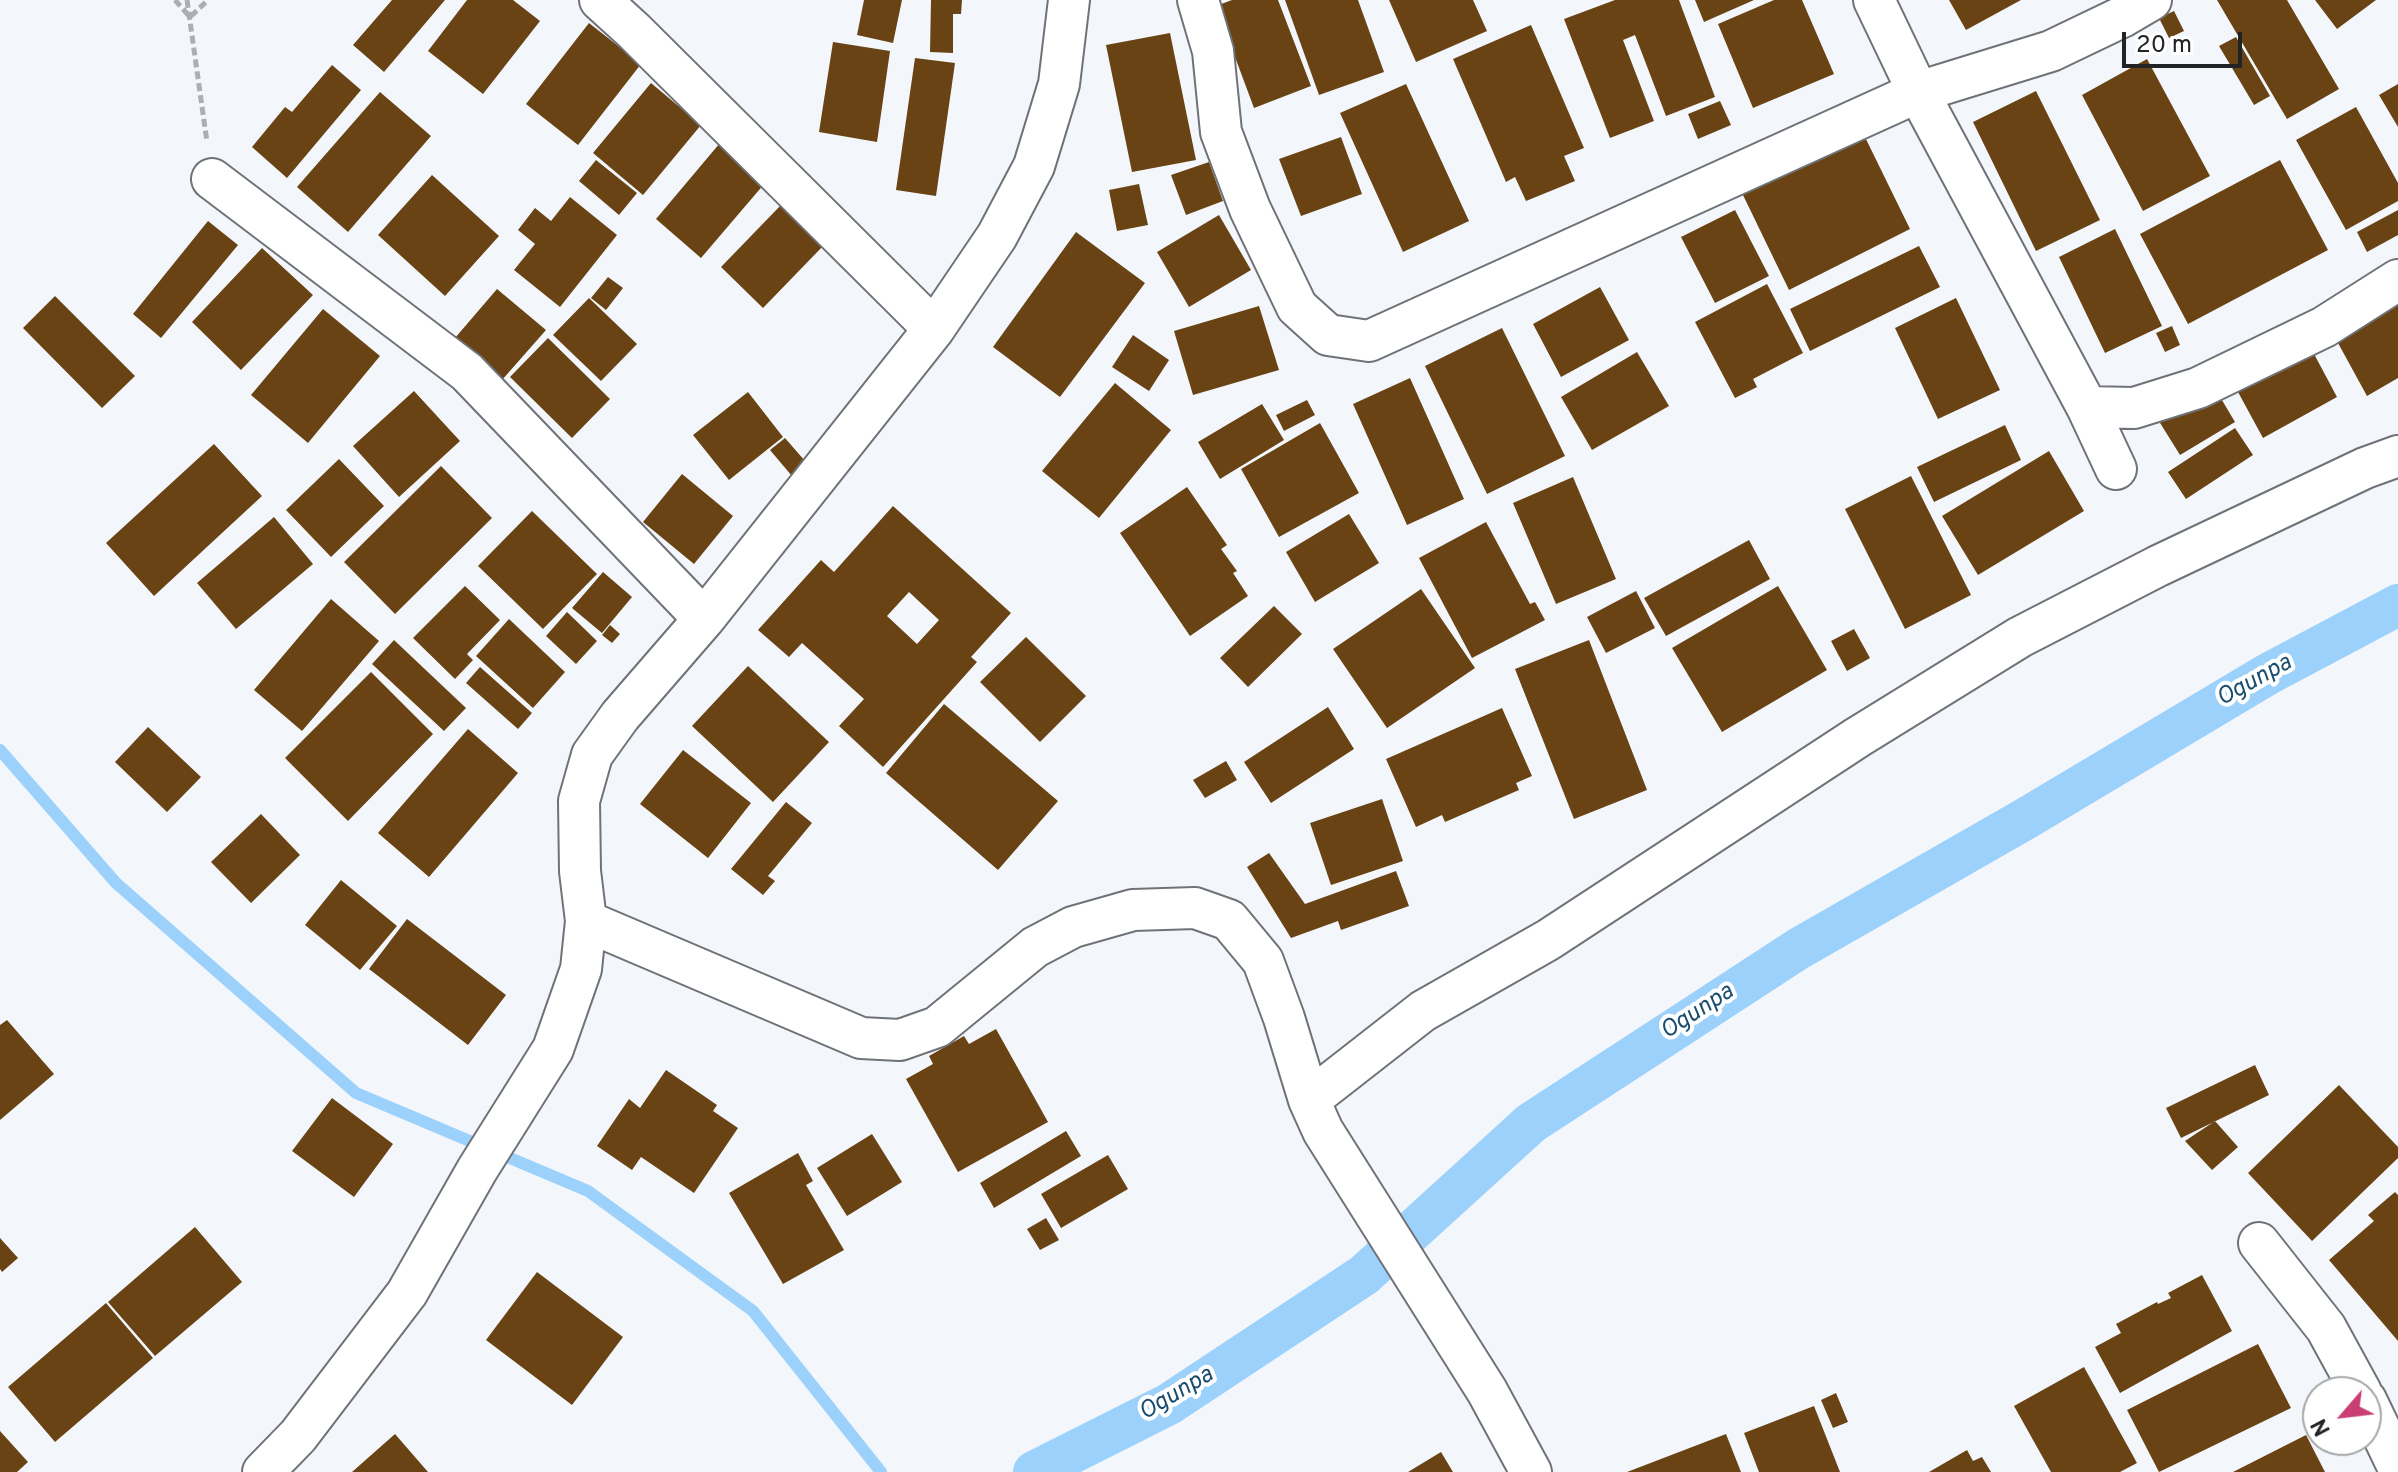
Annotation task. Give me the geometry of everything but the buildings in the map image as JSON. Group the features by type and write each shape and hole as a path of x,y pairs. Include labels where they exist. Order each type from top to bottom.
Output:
{"street":[{"path":"600,0 934,329"},
{"path":"263,1472 298,1436 407,1293 477,1170 553,1049 581,969 586,921 580,871 579,801 592,755 620,716 704,619 934,329 997,236 1034,166 1059,84 1069,0"},
{"path":"1198,0 1213,51 1221,132 1250,209 1297,307 1328,335 1369,341 1918,92 2051,51 2151,0"},
{"path":"1874,0 1918,92 2087,407 2116,469"},
{"path":"212,179 467,372 704,619"},
{"path":"2087,407 2134,408 2198,388 2324,327 2398,280"},
{"path":"1316,1115 1423,1011 1548,940 1858,737 2020,637 2158,566 2365,468 2398,456"},
{"path":"586,921 861,1038 900,1040 937,1027 1035,947 1073,927 1133,910 1195,908 1229,920 1263,961 1316,1115 1487,1391 1531,1472"},
{"path":"2259,1243 2326,1328 2352,1376"},
{"path":"2382,1434 2398,1467"}],"path":[{"path":"175,0 190,17"},
{"path":"187,0 212,179"},
{"path":"190,17 208,0"}],"waterway":[{"name":"Ogunpa","path":"1034,1472 1169,1404 1364,1275 1531,1123 1798,949 2025,819 2268,674 2398,605"},
{"path":"0,750 116,883 356,1093 588,1191 753,1311 881,1472"}]}
